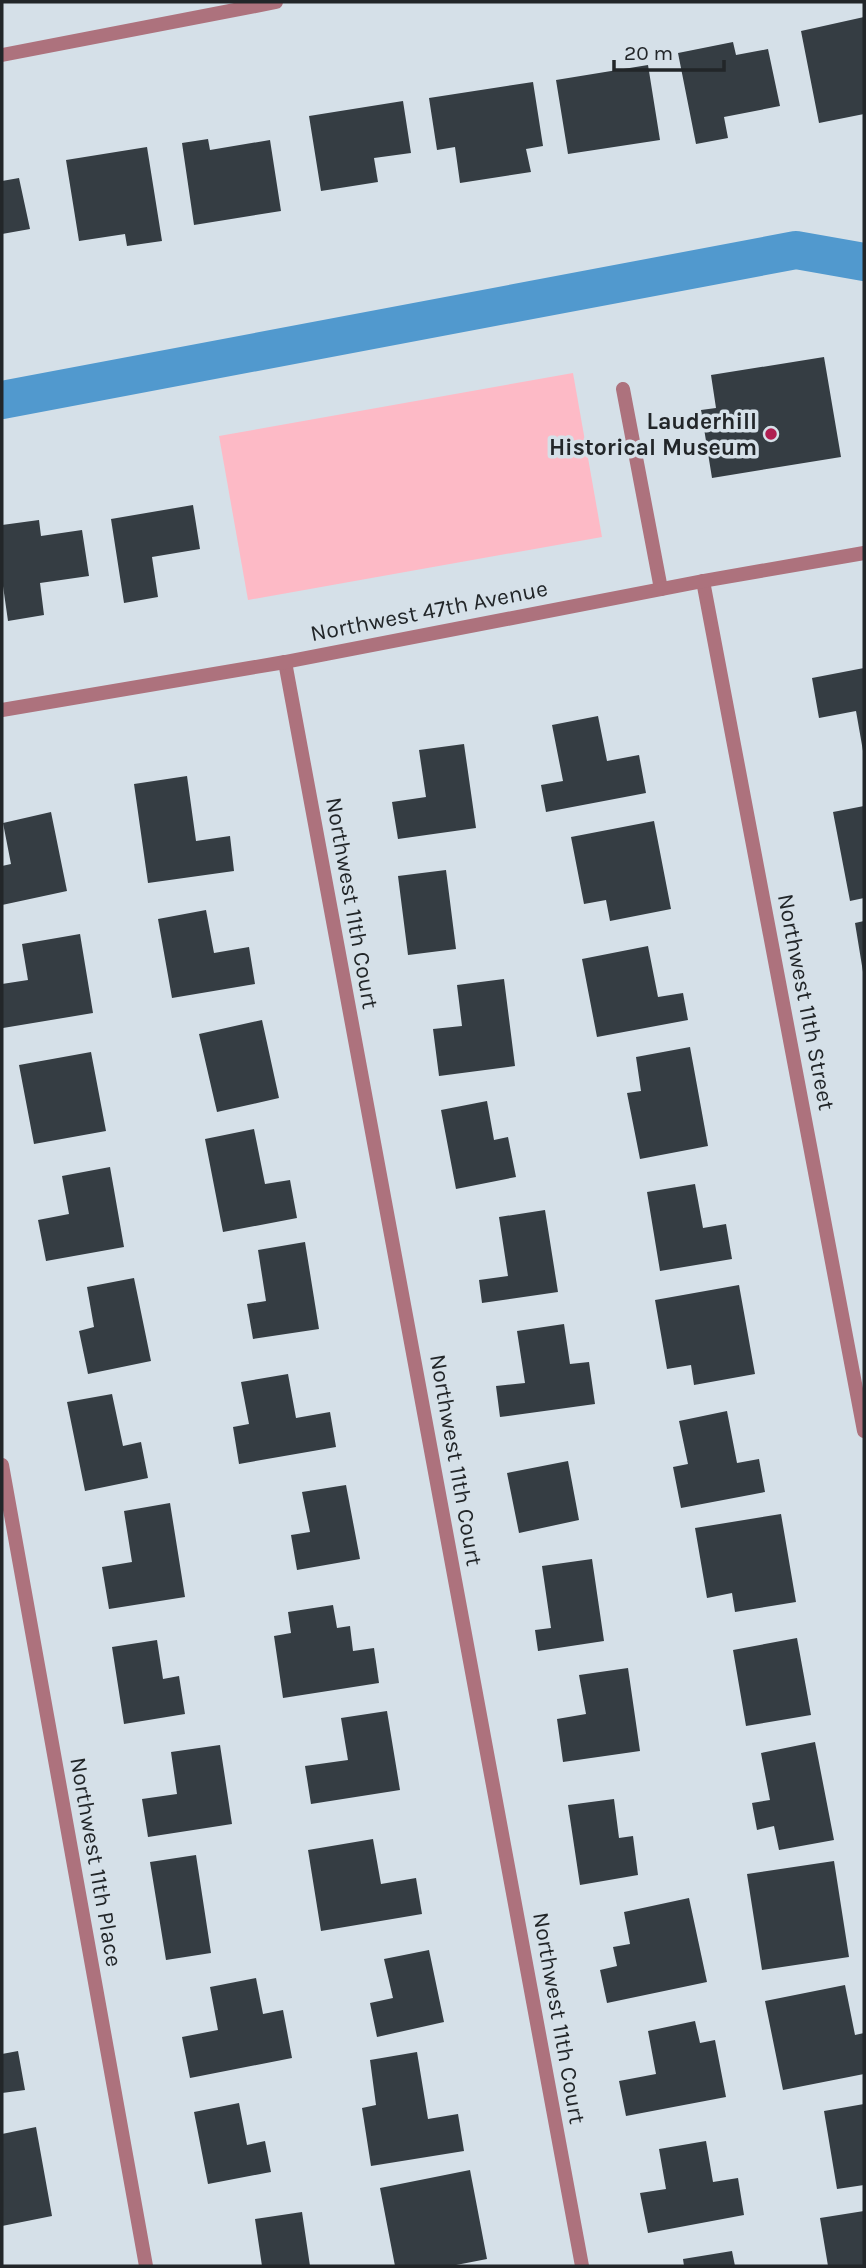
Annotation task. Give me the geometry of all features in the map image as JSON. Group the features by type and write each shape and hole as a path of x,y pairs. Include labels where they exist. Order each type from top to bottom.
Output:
{"street":[{"path":"2,55 276,2"},
{"path":"623,389 661,589"},
{"name":"Northwest 47th Avenue","path":"2,710 285,663 703,581 864,553"},
{"name":"Northwest 11th Street","path":"703,581 864,1431"},
{"name":"Northwest 11th Court","path":"285,663 582,2266"},
{"name":"Northwest 11th Place","path":"2,1465 146,2266"}],"shaded area":[{"path":"573,373 602,537 248,600 219,436"}],"building":[{"path":"864,17 864,114 819,123 801,31"},
{"path":"733,42 736,55 768,49 780,106 724,117 728,138 696,144 678,53"},
{"path":"648,65 660,140 568,154 556,80"},
{"path":"533,82 543,146 526,149 531,172 460,183 455,147 437,150 429,98"},
{"path":"403,101 411,153 374,158 378,182 321,191 309,116"},
{"path":"208,139 210,150 270,140 281,211 194,225 182,143"},
{"path":"147,147 162,241 127,246 125,234 79,241 66,160"},
{"path":"19,178 30,229 2,234 2,181"},
{"name":"Lauderhill Historical Museum","path":"824,357 841,457 712,478 701,410 716,408 711,375"},
{"path":"193,505 200,549 152,557 158,597 124,603 111,519"},
{"path":"39,520 41,536 82,530 89,576 40,583 44,615 8,621 2,579 2,525"},
{"path":"864,668 863,751 856,711 819,718 812,678"},
{"path":"598,716 607,761 639,755 646,793 546,812 541,785 563,781 552,725"},
{"path":"464,744 476,828 398,839 392,802 426,797 419,750"},
{"path":"187,776 196,841 230,836 234,871 148,883 134,784"},
{"path":"864,806 864,898 850,901 833,812"},
{"path":"51,812 67,891 2,905 2,866 11,864 3,823"},
{"path":"654,821 671,909 610,921 606,900 584,904 571,837"},
{"path":"446,870 456,949 408,955 398,876"},
{"path":"206,910 214,953 249,947 255,984 172,998 158,919"},
{"path":"864,921 864,972 863,972 855,923"},
{"path":"80,934 93,1013 3,1028 2,984 28,980 22,944"},
{"path":"648,946 658,997 683,993 688,1020 597,1037 582,959"},
{"path":"504,979 515,1066 439,1076 433,1029 462,1026 457,985"},
{"path":"262,1020 279,1098 217,1112 199,1034"},
{"path":"690,1047 708,1146 640,1159 627,1093 641,1091 636,1057"},
{"path":"91,1052 106,1131 34,1144 19,1065"},
{"path":"487,1101 494,1140 508,1137 516,1177 456,1189 441,1110"},
{"path":"254,1129 265,1184 290,1180 297,1218 223,1232 205,1139"},
{"path":"110,1167 124,1247 46,1261 38,1220 69,1214 62,1176"},
{"path":"695,1184 703,1228 726,1224 732,1259 660,1271 647,1192"},
{"path":"545,1210 558,1292 482,1303 479,1280 508,1276 499,1217"},
{"path":"305,1242 319,1329 253,1339 247,1304 266,1301 258,1250"},
{"path":"134,1278 151,1361 88,1374 79,1331 94,1327 87,1287"},
{"path":"739,1285 755,1374 694,1385 691,1365 667,1369 655,1300"},
{"path":"564,1324 570,1364 589,1362 595,1404 500,1417 496,1386 525,1383 517,1331"},
{"path":"288,1374 296,1418 330,1412 336,1447 239,1464 233,1427 249,1424 241,1382"},
{"path":"112,1394 123,1446 141,1442 148,1478 85,1491 67,1402"},
{"path":"727,1411 737,1463 759,1459 765,1492 681,1508 673,1467 688,1464 679,1421"},
{"path":"568,1461 579,1520 519,1533 507,1473"},
{"path":"346,1485 360,1559 297,1570 291,1535 310,1532 302,1492"},
{"path":"170,1503 185,1597 109,1609 102,1567 132,1562 124,1511"},
{"path":"781,1514 796,1602 735,1612 732,1593 707,1598 695,1528"},
{"path":"592,1559 604,1641 538,1651 535,1630 551,1628 542,1566"},
{"path":"333,1605 337,1628 350,1626 353,1651 374,1648 379,1683 283,1698 274,1636 291,1633 288,1612"},
{"path":"797,1638 811,1715 746,1726 733,1650"},
{"path":"157,1640 163,1679 179,1676 185,1714 124,1724 112,1647"},
{"path":"628,1668 640,1751 563,1762 557,1719 586,1714 579,1675"},
{"path":"387,1711 400,1790 311,1804 305,1766 348,1760 341,1718"},
{"path":"815,1742 834,1840 779,1850 774,1826 757,1830 752,1803 770,1800 761,1753"},
{"path":"220,1745 232,1824 148,1837 142,1799 177,1794 171,1752"},
{"path":"614,1799 619,1838 633,1836 638,1875 580,1885 568,1805"},
{"path":"373,1839 381,1884 416,1878 422,1914 321,1931 308,1850"},
{"path":"196,1855 211,1953 166,1960 150,1862"},
{"path":"834,1861 849,1957 762,1970 747,1874"},
{"path":"689,1898 707,1982 607,2003 600,1970 617,1966 613,1947 630,1944 624,1912"},
{"path":"429,1950 444,2022 377,2037 370,2003 393,1998 384,1959"},
{"path":"256,1978 263,2014 283,2010 292,2058 190,2078 182,2037 218,2030 210,1987"},
{"path":"845,1985 855,2035 864,2033 864,2074 783,2090 765,2001"},
{"path":"695,2021 700,2043 715,2040 726,2097 626,2116 619,2081 656,2074 648,2031"},
{"path":"18,2051 25,2090 2,2093 2,2054"},
{"path":"417,2052 428,2119 458,2114 464,2151 371,2166 362,2108 376,2105 370,2060"},
{"path":"239,2103 247,2145 265,2141 271,2172 208,2184 194,2112"},
{"path":"864,2104 864,2185 837,2189 824,2111"},
{"path":"36,2127 52,2216 2,2226 2,2134"},
{"path":"706,2141 713,2182 738,2178 744,2215 648,2233 640,2193 666,2189 659,2149"},
{"path":"470,2170 487,2259 451,2266 395,2266 380,2188"},
{"path":"864,2211 864,2266 828,2266 820,2218"},
{"path":"302,2212 310,2266 262,2266 255,2219"},
{"path":"732,2251 735,2266 684,2266 683,2259"}],"waterway":[{"path":"2,400 796,250 864,262"}],"place":[{"name":"Lauderhill Historical Museum","path":"771,434"}]}
